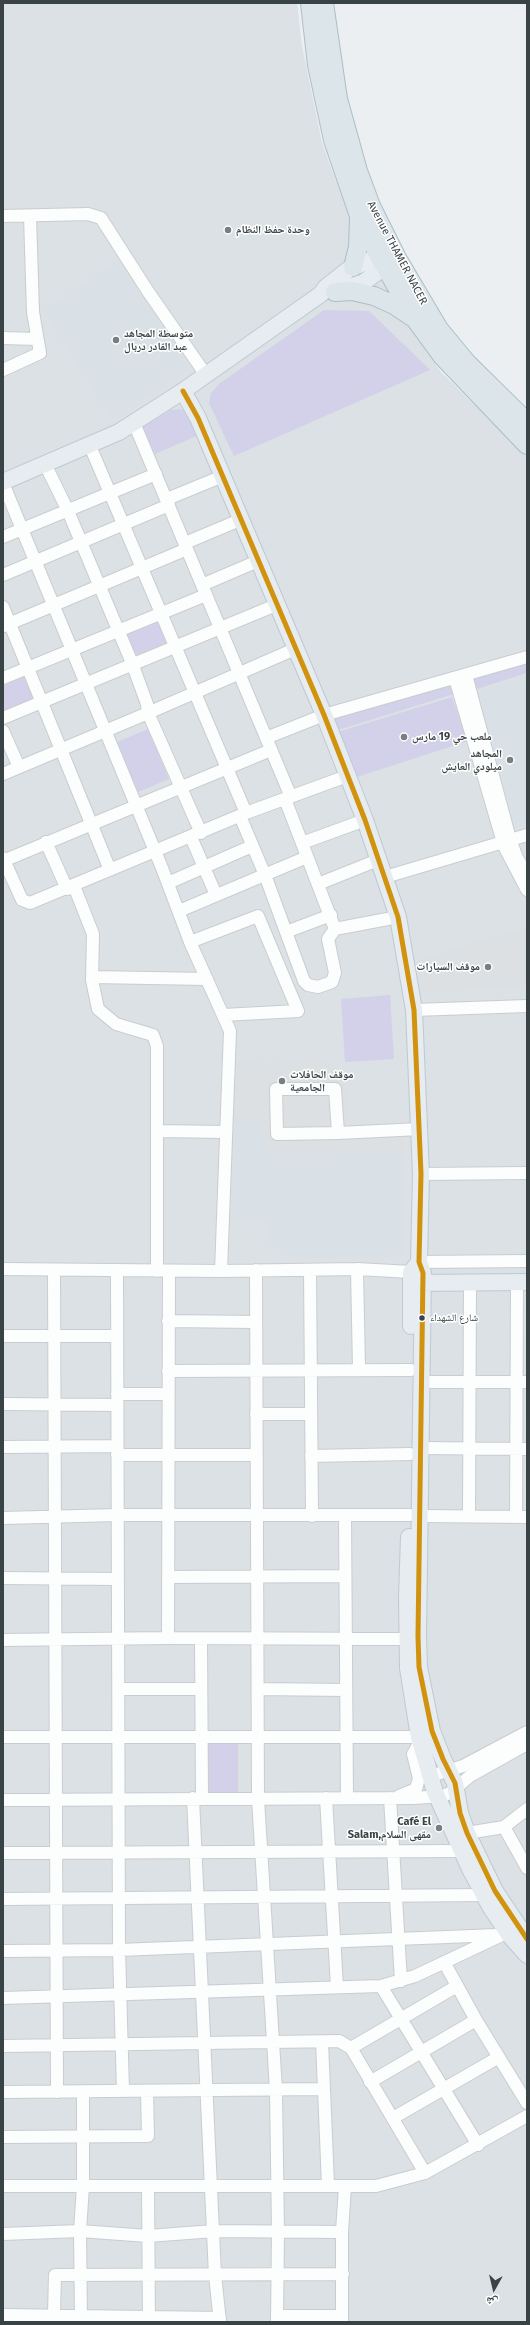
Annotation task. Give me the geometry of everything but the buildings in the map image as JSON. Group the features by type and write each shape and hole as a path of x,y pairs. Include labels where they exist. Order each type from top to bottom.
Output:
{"highway":[{"path":"310,3 324,103 344,177 358,213 388,258"},
{"name":"Avenue THAMER NACER","path":"324,3 331,63 346,136 388,258 415,319 457,373 527,445"},
{"path":"353,267 358,247 358,213"},
{"name":"Avenue THAMER NACER","path":"388,258 453,347 527,422"},
{"path":"328,293 352,292 374,296 394,305 415,319"}],"main road":[{"path":"328,293 329,284 353,267 388,258"},
{"path":"3,483 90,446 134,423 328,293 364,282 388,258"},
{"path":"183,390 198,418 276,605 324,715 365,820 398,917 414,1010 420,1129 421,1174 414,1274 411,1370 416,1451"},
{"path":"414,1274 524,1278"},
{"path":"414,1274 470,1283 524,1278"},
{"path":"414,1274 422,1382 416,1451 415,1516 419,1667 432,1731 442,1760 449,1770 456,1788 460,1813 467,1833 495,1892 527,1939"},
{"path":"415,1516 407,1639 408,1668 420,1739 437,1796 483,1895 506,1936 527,1955"}],"street":[{"path":"3,216 88,214 101,218 147,290 206,375"},
{"path":"3,370 39,355 32,298 30,216"},
{"path":"3,338 37,338"},
{"path":"134,423 271,750 302,843 331,915 335,929"},
{"path":"90,446 111,492 226,768 243,815 252,846 265,875 304,981 312,987 318,987 332,982 335,973 328,939 335,929 398,917"},
{"path":"45,464 68,511 132,663 147,704 148,714 181,787 204,867 216,895"},
{"path":"3,537 156,474"},
{"path":"3,575 124,524 223,476"},
{"path":"3,483 156,851 190,942 230,1031 225,1132 221,1271"},
{"path":"7,625 142,568 240,520"},
{"path":"3,678 161,612 258,561"},
{"path":"3,718 87,684 132,663 276,605"},
{"path":"3,607 7,625 28,668 110,870"},
{"path":"3,774 105,730 148,714 295,649"},
{"path":"266,738 324,715 527,658"},
{"path":"461,676 513,867 527,890"},
{"path":"3,731 19,767"},
{"path":"271,750 3,860 22,900 30,903 70,888 243,815 347,776"},
{"path":"302,843 365,820"},
{"path":"385,878 506,840 527,835"},
{"path":"506,840 527,874"},
{"path":"46,842 93,934 92,977 94,999 98,1009 116,1024 147,1032 154,1035 156,1039 163,1271 168,1322 168,1638"},
{"path":"168,882 252,846"},
{"path":"179,911 308,857"},
{"path":"318,884 378,860"},
{"path":"286,932 331,915"},
{"path":"190,942 258,916 298,1011 223,1015"},
{"path":"92,977 207,979"},
{"path":"414,1010 527,1006"},
{"path":"338,1133 335,1089 276,1089 277,1134 338,1133 420,1129"},
{"path":"158,1131 225,1132"},
{"path":"421,1174 527,1173"},
{"path":"3,1269 221,1271 357,1269 414,1274 527,1261"},
{"path":"357,1269 359,1369"},
{"path":"54,1270 57,2092"},
{"path":"256,1270 256,1576 259,1738 258,1799 276,2090 278,2186 277,2319 342,2319 342,2232 345,2186"},
{"path":"310,1270 312,1516"},
{"path":"117,1271 117,1579 120,1799 119,1950 123,2091"},
{"path":"3,1518 117,1515 522,1517 521,1382 524,1278"},
{"path":"469,1516 471,1382 470,1283"},
{"path":"168,1322 256,1322"},
{"path":"3,1336 116,1336"},
{"path":"168,1371 256,1369 411,1370"},
{"path":"422,1382 521,1382"},
{"path":"3,1404 54,1405 168,1394"},
{"path":"256,1414 311,1414"},
{"path":"3,1446 117,1450 169,1455 256,1455"},
{"path":"311,1456 470,1448 522,1449"},
{"path":"345,1516 347,1798"},
{"path":"168,1577 345,1576"},
{"path":"3,1578 117,1579"},
{"path":"3,1640 168,1638 257,1640 346,1638 407,1639"},
{"path":"3,2315 54,2314 81,2319 220,2320 215,2275 206,2044 196,1852 197,1798 201,1736 201,1639"},
{"path":"119,1689 200,1689"},
{"path":"258,1689 346,1690"},
{"path":"431,1777 463,1766 527,1732"},
{"path":"3,1737 201,1736 259,1738 420,1739 413,1754 419,1778 416,1789 390,1798"},
{"path":"3,1800 390,1798 437,1796 446,1795 470,1776 527,1744"},
{"path":"326,1798 337,1987"},
{"path":"390,1798 401,1981"},
{"path":"467,1833 504,1827 527,1809"},
{"path":"504,1827 527,1868"},
{"path":"3,1853 462,1851"},
{"path":"3,1899 198,1899 483,1895"},
{"path":"3,1951 119,1950 334,1940 506,1936"},
{"path":"3,1998 120,1996 381,1986 401,1981 506,1936"},
{"path":"444,1962 476,2020 527,2103"},
{"path":"381,1986 478,2145"},
{"path":"351,2048 457,1986"},
{"path":"370,2082 476,2020"},
{"path":"3,2046 339,2041 351,2048 425,2173"},
{"path":"322,2042 328,2185"},
{"path":"393,2118 499,2058"},
{"path":"3,2092 323,2089"},
{"path":"3,2137 148,2136 147,2091"},
{"path":"81,2319 82,2274 80,2231 83,2186 83,2092"},
{"path":"3,2186 376,2186 425,2173 478,2145 527,2116"},
{"path":"148,2186 150,2274 149,2319"},
{"path":"3,2234 80,2231 148,2236 214,2231 342,2232"},
{"path":"54,2314 55,2275 343,2274"}],"shaded area":[{"path":"3,3 297,3 302,46 322,143 348,213 411,331 441,372 527,456 527,2322 3,2322"},
{"name":"متوسطة المجاهد عبد القادر دربال","path":"119,261 190,369 112,418 44,311"},
{"path":"324,310 369,311 430,370 234,456 209,403 211,393 219,384"},
{"path":"180,409 187,412 201,434 155,454 143,427 171,410"},
{"path":"158,622 167,644 134,657 125,635"},
{"path":"527,659 527,673 474,690 470,676"},
{"name":"المجاهد ميلودي العايش","path":"527,675 527,829 514,832 475,692"},
{"path":"25,676 35,698 3,712 3,686"},
{"path":"449,682 454,694 338,730 332,715"},
{"name":"ملعب حي 19 مارس","path":"452,697 468,741 357,777 338,732"},
{"path":"148,729 169,779 138,792 117,742"},
{"path":"527,927 527,986 420,993 419,959"},
{"path":"390,995 394,1059 345,1062 341,999"},
{"path":"324,1059 345,1076 348,1125 404,1124 405,1152 267,1153 263,1120 234,1119 236,1061 269,1063"},
{"path":"233,1117 266,1117 267,1153 405,1152 404,1256 289,1258 269,1242 268,1220 230,1219"},
{"path":"207,1743 238,1743 238,1792 207,1793"}],"transit line":[{"path":"183,391 198,418 324,715 365,820 398,917 414,1010 421,1174 419,1262 423,1273 418,1636 419,1667 432,1731 443,1759 455,1783 460,1813 467,1833 495,1891 527,1939"}],"place":[{"name":"وحدة حفظ النظام","path":"228,230"},
{"name":"متوسطة المجاهد عبد القادر دربال","path":"116,340"},
{"name":"ملعب حي 19 مارس","path":"404,737"},
{"name":"المجاهد ميلودي العايش","path":"510,760"},
{"name":"موقف السيارات","path":"488,967"},
{"name":"موقف الحافلات الجامعية","path":"282,1081"},
{"name":"شارع الشهداء","path":"422,1318"},
{"name":"Café El Salam,مقهى السلام","path":"439,1828"}]}
